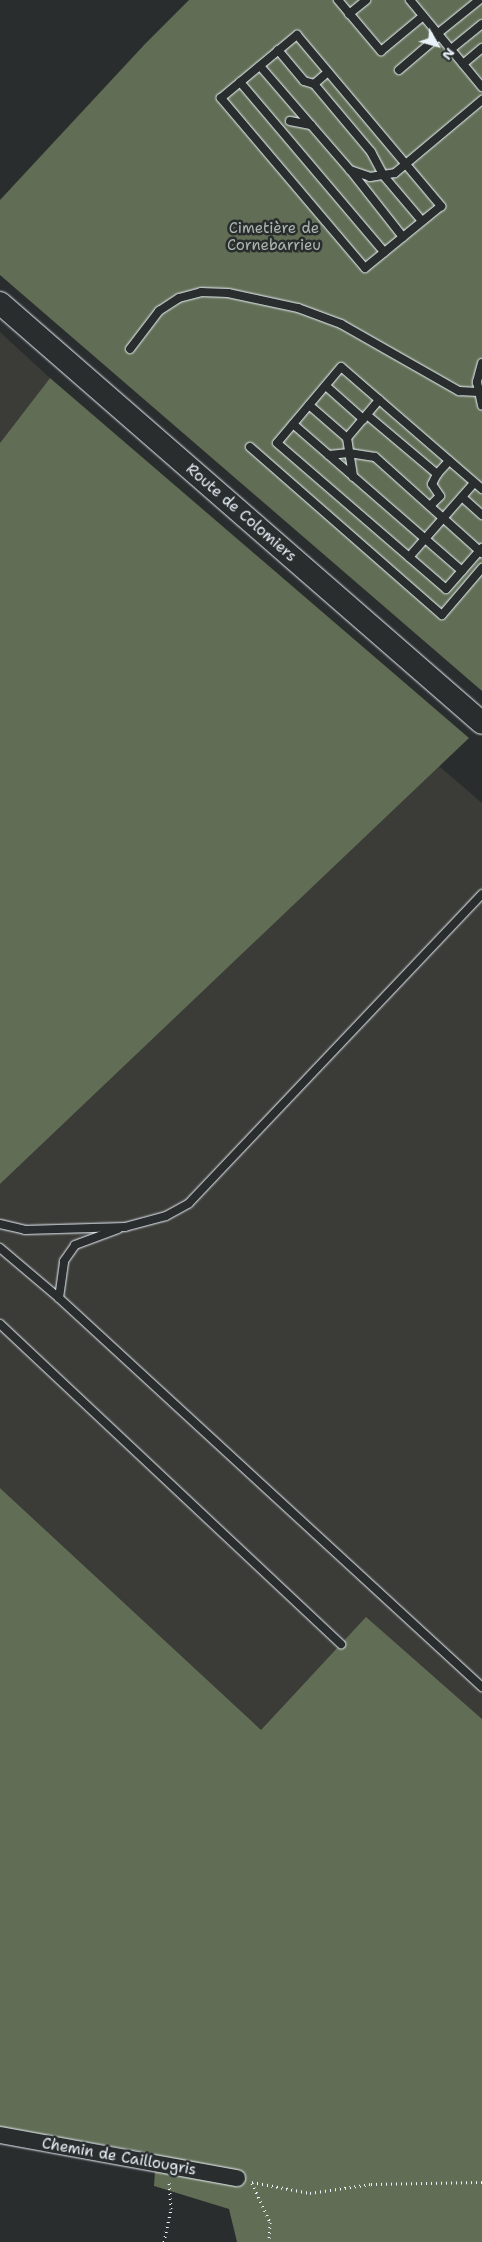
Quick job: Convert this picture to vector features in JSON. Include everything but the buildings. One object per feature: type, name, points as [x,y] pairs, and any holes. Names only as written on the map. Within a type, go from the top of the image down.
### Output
[{"type":"main road","name":"Route de Colomiers","points":[[0,303],[482,723]]},
{"type":"street","name":"Chemin de Caillougris","points":[[0,2135],[245,2180]]},
{"type":"lane","points":[[338,0],[381,51],[422,17]]},
{"type":"lane","points":[[349,14],[366,0]]},
{"type":"lane","points":[[399,70],[479,0]]},
{"type":"lane","points":[[411,1],[422,17],[482,86]]},
{"type":"lane","points":[[450,50],[482,24]]},
{"type":"lane","points":[[297,34],[441,206],[365,268],[221,98],[278,50],[297,34]]},
{"type":"lane","points":[[463,64],[482,48]]},
{"type":"lane","points":[[278,50],[304,80],[314,84],[371,152],[383,175],[422,221]]},
{"type":"lane","points":[[260,66],[350,170],[403,237]]},
{"type":"lane","points":[[314,84],[328,72]]},
{"type":"lane","points":[[240,82],[384,252]]},
{"type":"lane","points":[[350,170],[370,177],[395,173],[482,100]]},
{"type":"lane","points":[[290,120],[311,125]]},
{"type":"lane","points":[[130,349],[158,311],[179,298],[201,292],[228,293],[298,308],[341,324],[459,391],[478,392]]},
{"type":"lane","points":[[482,363],[478,392],[482,406]]},
{"type":"lane","points":[[329,455],[349,453],[375,457],[481,550],[446,589],[277,443],[341,367],[482,490]]},
{"type":"lane","points":[[326,386],[437,474]]},
{"type":"lane","points":[[347,438],[379,400]]},
{"type":"lane","points":[[309,405],[347,438],[353,477]]},
{"type":"lane","points":[[293,424],[462,571]]},
{"type":"lane","points":[[250,447],[442,615],[482,568]]},
{"type":"lane","points":[[430,506],[440,496],[432,484],[437,474],[449,461]]},
{"type":"lane","points":[[410,557],[474,483]]},
{"type":"lane","points":[[462,497],[482,515]]},
{"type":"lane","points":[[59,1298],[64,1261],[75,1245],[125,1227],[166,1216],[189,1203],[482,894]]},
{"type":"lane","points":[[0,1224],[25,1230],[125,1227]]},
{"type":"lane","points":[[0,1248],[59,1298],[482,1687]]},
{"type":"lane","points":[[0,1324],[341,1644]]},
{"type":"path","points":[[164,2242],[172,2208],[167,2166]]},
{"type":"path","points":[[245,2180],[310,2193],[371,2184],[482,2182]]},
{"type":"path","points":[[245,2180],[270,2222],[269,2242]]},
{"type":"shaded area","points":[[0,332],[50,378],[0,443]]},
{"type":"shaded area","points":[[439,766],[482,803],[482,1719],[366,1618],[261,1731],[0,1488],[0,1184]]},
{"type":"green space","name":"Cimetière de Cornebarrieu","points":[[189,0],[482,0],[482,691],[0,275],[0,200],[145,44]]},
{"type":"green space","points":[[50,378],[469,738],[0,1184],[0,443]]},
{"type":"green space","points":[[0,1488],[261,1730],[366,1617],[482,1719],[482,2242],[237,2242],[229,2209],[154,2186],[156,2154],[0,2127]]}]
